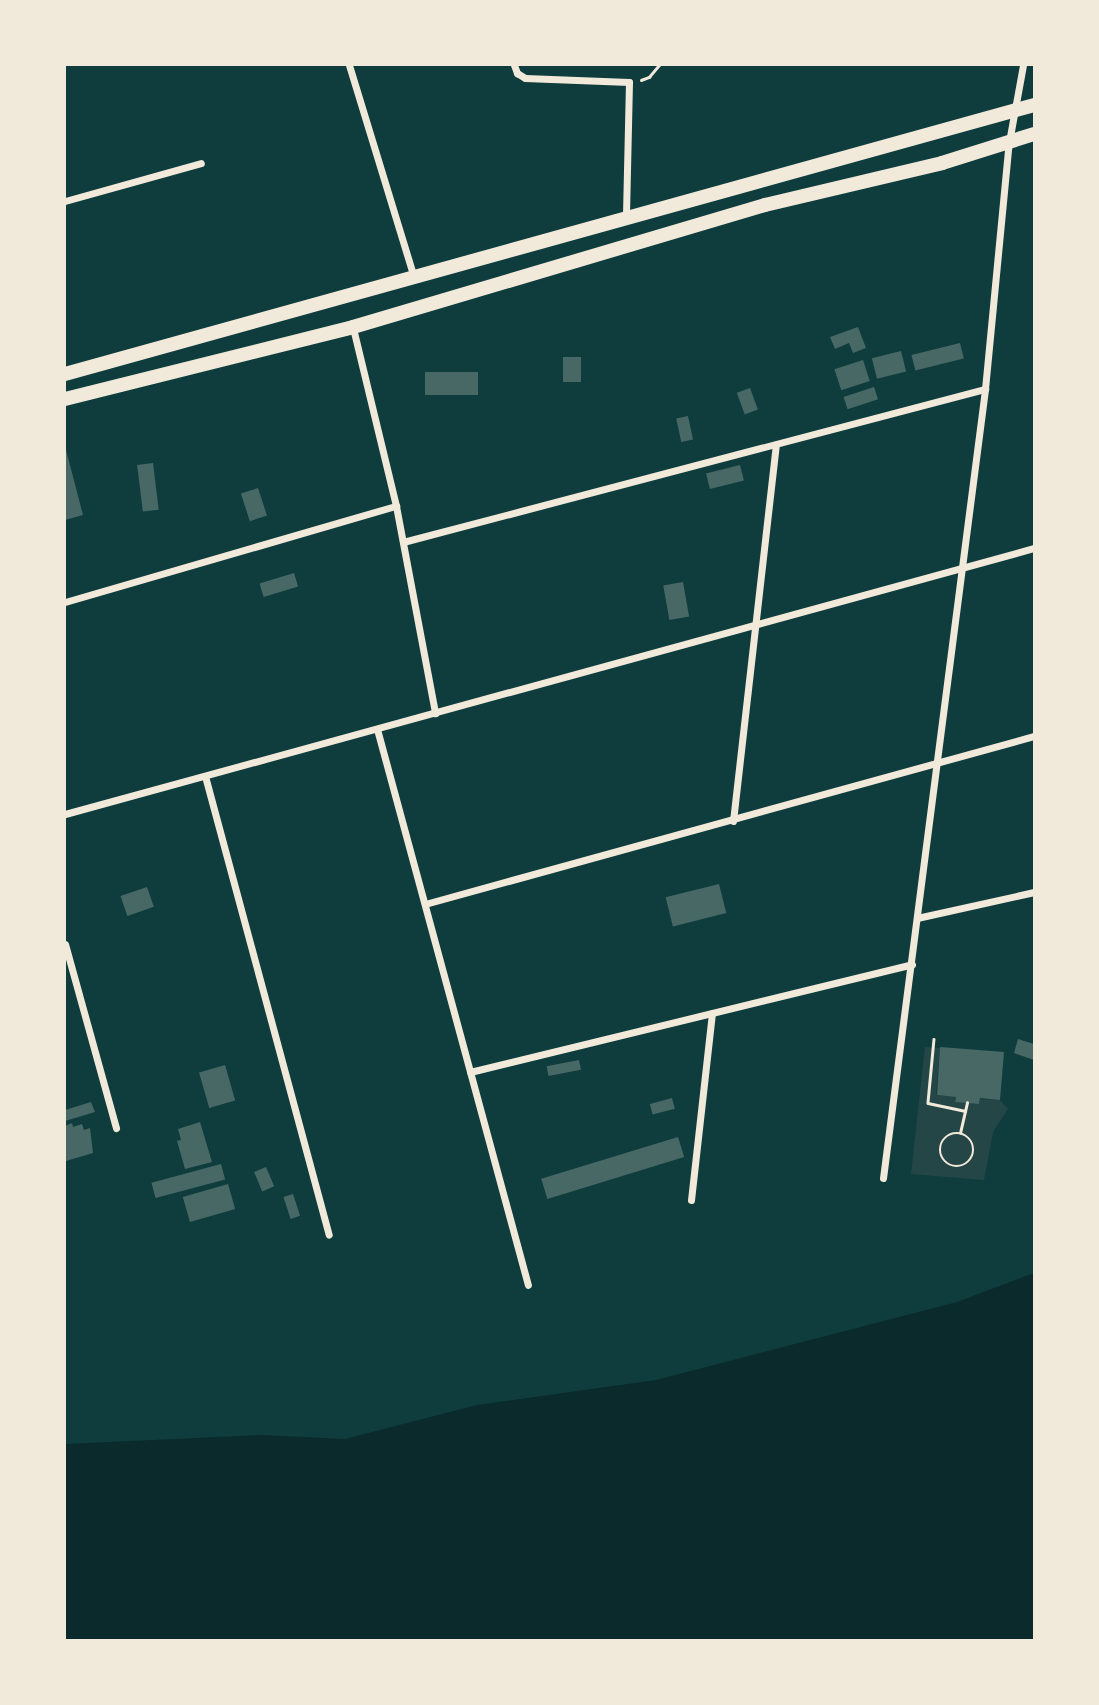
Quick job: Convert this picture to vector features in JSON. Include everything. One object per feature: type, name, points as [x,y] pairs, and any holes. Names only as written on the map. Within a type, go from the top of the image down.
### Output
[{"type":"highway","points":[[66,370],[414,277],[1034,104]]},
{"type":"highway","points":[[65,399],[353,327],[765,205],[942,163],[1034,134]]},
{"type":"street","points":[[349,65],[414,277]]},
{"type":"street","points":[[514,65],[517,73],[525,78],[629,82],[626,218]]},
{"type":"street","points":[[883,1178],[985,389],[1009,142],[1023,65]]},
{"type":"street","points":[[65,201],[201,163]]},
{"type":"street","points":[[353,327],[396,506],[435,712]]},
{"type":"street","points":[[403,542],[985,389]]},
{"type":"street","points":[[733,821],[753,627],[776,444]]},
{"type":"street","points":[[65,602],[396,506]]},
{"type":"street","points":[[65,814],[1034,548]]},
{"type":"street","points":[[377,729],[528,1285]]},
{"type":"street","points":[[425,904],[1034,736]]},
{"type":"street","points":[[205,776],[329,1235]]},
{"type":"street","points":[[918,918],[1034,892]]},
{"type":"street","points":[[65,944],[116,1128]]},
{"type":"street","points":[[470,1072],[912,964]]},
{"type":"street","points":[[691,1200],[712,1013]]},
{"type":"path","points":[[629,82],[649,77],[659,65]]},
{"type":"path","points":[[934,1040],[928,1103],[965,1111]]},
{"type":"path","points":[[960,1133],[967,1103]]},
{"type":"path","points":[[960,1133],[970,1139],[973,1155],[966,1164],[954,1167],[942,1158],[940,1147],[949,1134],[960,1133]]},
{"type":"shaded area","points":[[925,1047],[940,1048],[936,1095],[955,1097],[955,1102],[979,1104],[980,1099],[1000,1100],[1008,1109],[993,1132],[984,1180],[911,1174]]},
{"type":"shaded area","points":[[1034,1273],[1034,1640],[65,1640],[65,1444],[261,1435],[345,1439],[477,1405],[656,1380],[957,1302]]},
{"type":"building","points":[[858,327],[866,348],[853,353],[849,343],[835,349],[830,337]]},
{"type":"building","points":[[960,343],[964,359],[915,371],[911,355]]},
{"type":"building","points":[[901,351],[906,371],[877,379],[872,358]]},
{"type":"building","points":[[563,357],[581,357],[581,382],[563,382]]},
{"type":"building","points":[[863,360],[870,381],[841,390],[834,369]]},
{"type":"building","points":[[425,372],[478,372],[478,395],[425,395]]},
{"type":"building","points":[[874,387],[878,399],[848,409],[844,397]]},
{"type":"building","points":[[750,388],[758,410],[745,414],[737,393]]},
{"type":"building","points":[[688,416],[693,439],[681,442],[676,418]]},
{"type":"building","points":[[65,446],[83,515],[65,520]]},
{"type":"building","points":[[153,463],[159,510],[143,512],[137,465]]},
{"type":"building","points":[[740,465],[744,481],[710,489],[706,473]]},
{"type":"building","points":[[258,488],[267,516],[250,521],[241,494]]},
{"type":"building","points":[[294,573],[298,586],[264,597],[260,584]]},
{"type":"building","points":[[683,582],[689,616],[669,620],[663,585]]},
{"type":"building","points":[[719,884],[726,913],[673,926],[666,897]]},
{"type":"building","points":[[147,887],[154,907],[127,916],[121,896]]},
{"type":"building","points":[[1018,1039],[1034,1044],[1034,1060],[1014,1053]]},
{"type":"building","points":[[940,1047],[1004,1052],[1000,1100],[980,1098],[979,1104],[955,1102],[956,1097],[937,1095]]},
{"type":"building","points":[[579,1060],[581,1070],[549,1076],[547,1066]]},
{"type":"building","points":[[225,1065],[235,1101],[209,1108],[199,1072]]},
{"type":"building","points":[[672,1098],[675,1109],[653,1115],[650,1104]]},
{"type":"building","points":[[91,1102],[95,1112],[65,1121],[65,1110]]},
{"type":"building","points":[[200,1122],[212,1162],[185,1169],[177,1141],[181,1140],[178,1129]]},
{"type":"building","points":[[72,1123],[73,1127],[82,1124],[84,1130],[90,1128],[93,1153],[66,1161],[65,1126]]},
{"type":"building","points":[[678,1137],[684,1157],[547,1199],[541,1179]]},
{"type":"building","points":[[221,1164],[225,1179],[156,1198],[151,1183]]},
{"type":"building","points":[[266,1167],[274,1186],[262,1191],[254,1172]]},
{"type":"building","points":[[228,1184],[235,1209],[190,1222],[183,1197]]},
{"type":"building","points":[[293,1194],[300,1216],[291,1219],[283,1197]]}]
